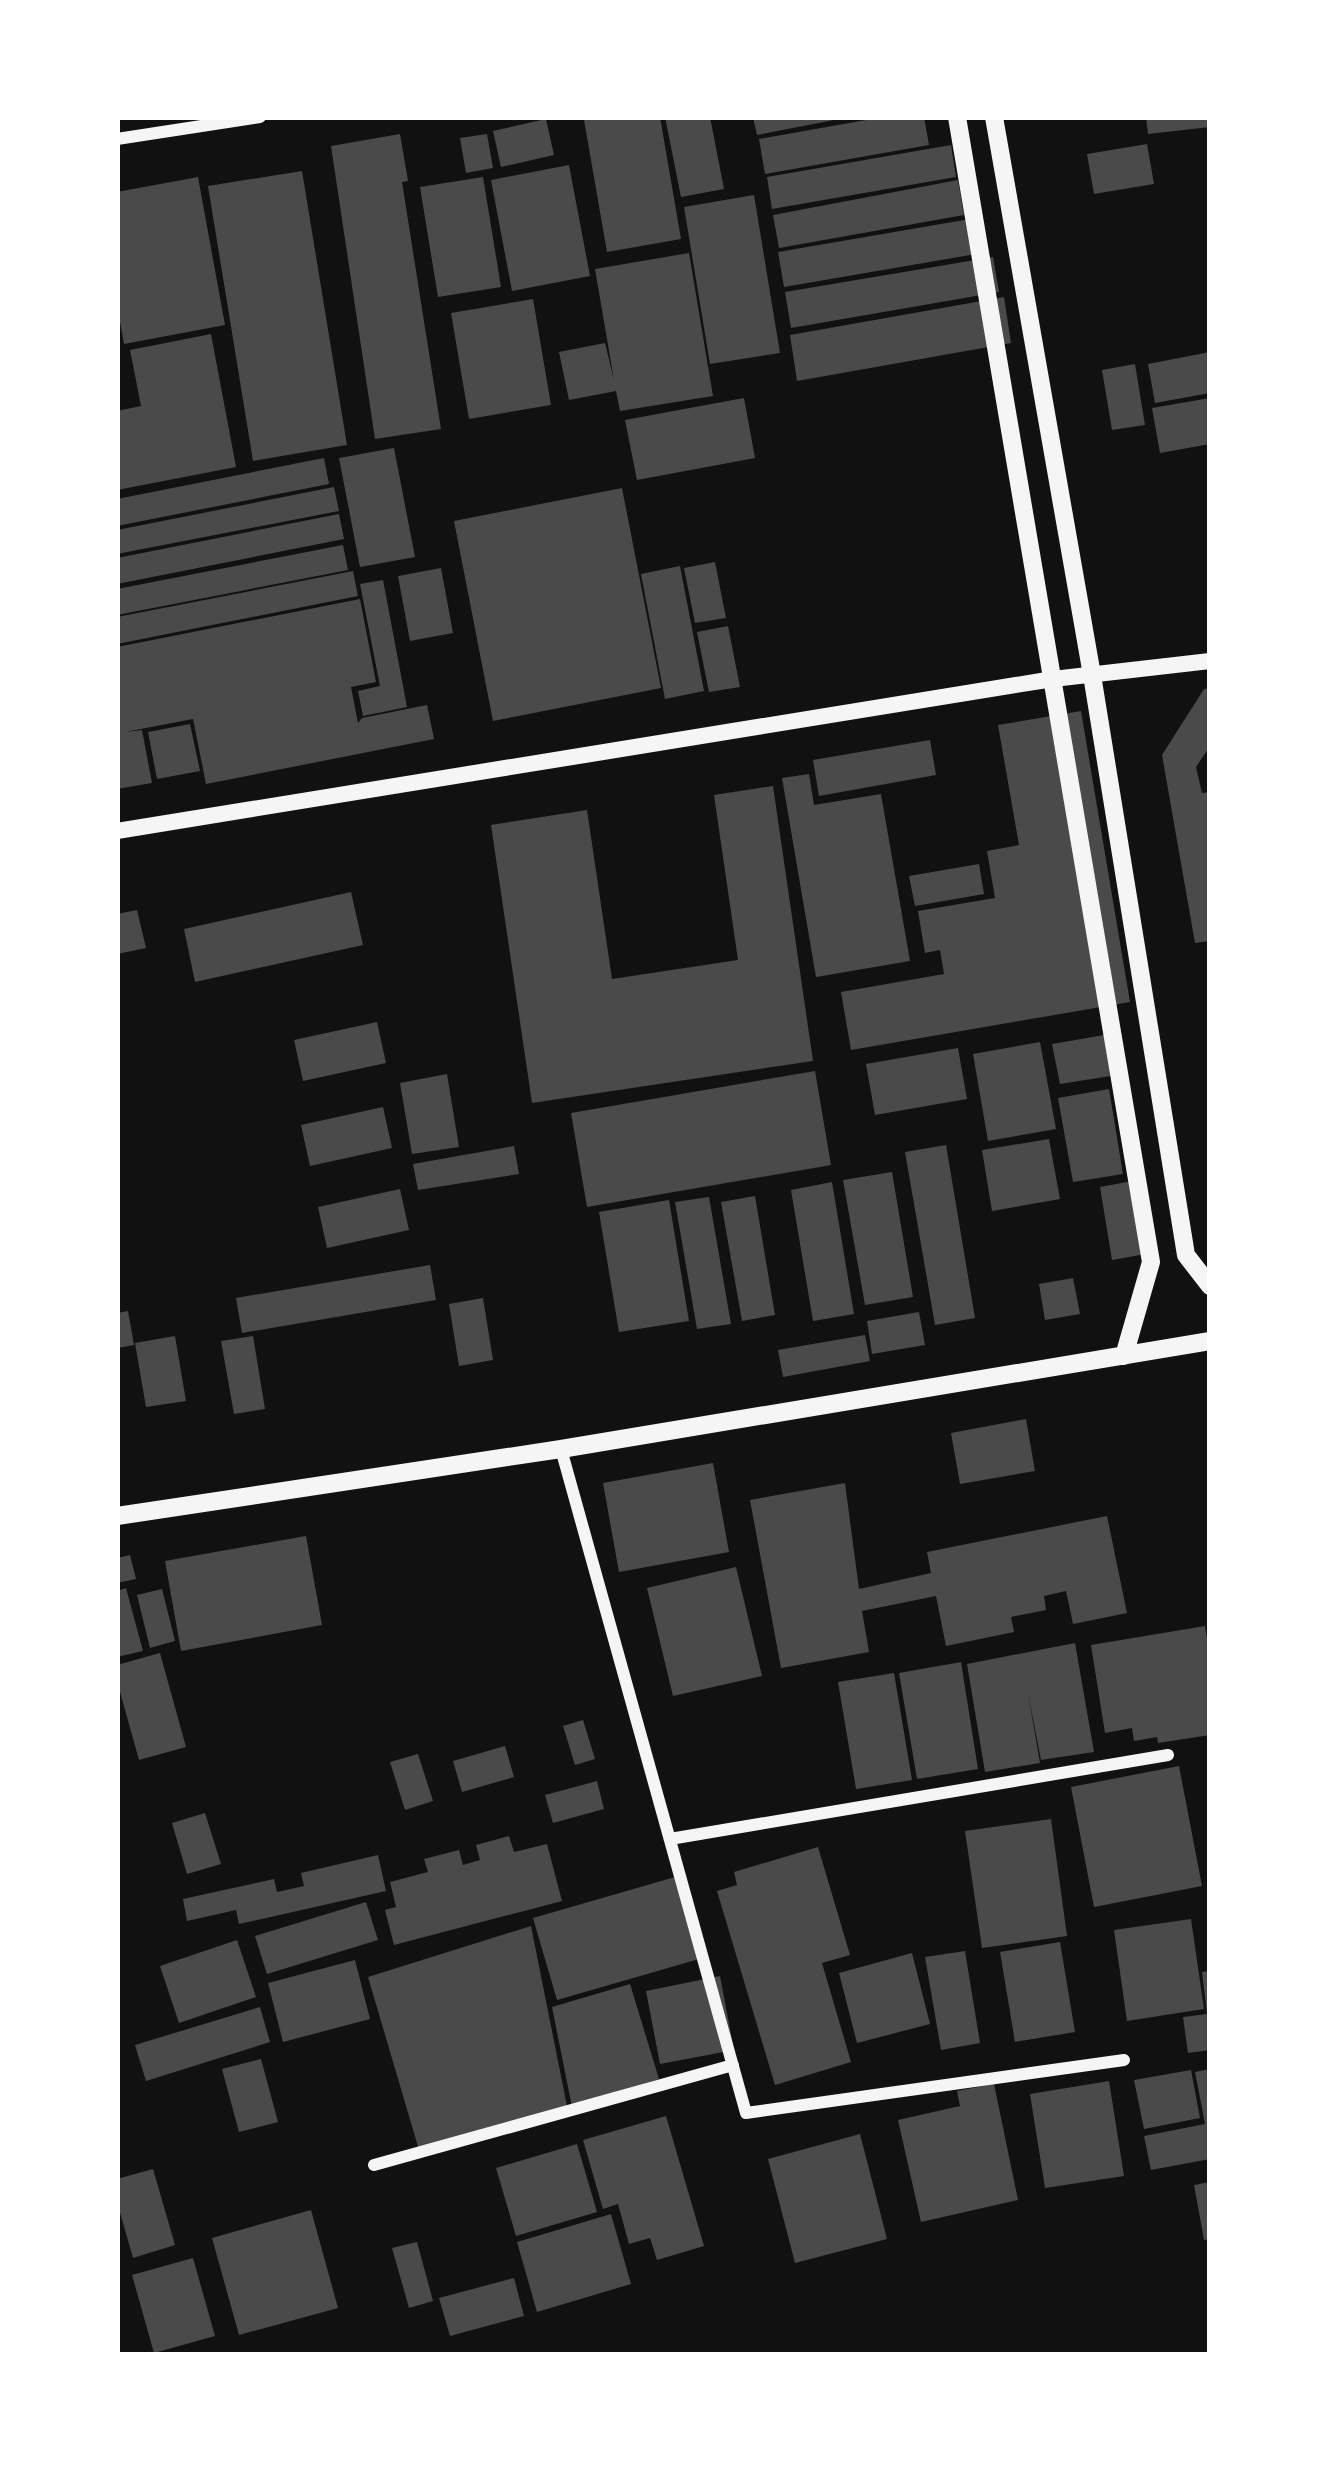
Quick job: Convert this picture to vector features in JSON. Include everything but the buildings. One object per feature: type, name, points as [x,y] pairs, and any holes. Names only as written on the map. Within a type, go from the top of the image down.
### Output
[{"type":"main road","points":[[957,117],[1151,1262],[1124,1356]]},
{"type":"main road","points":[[994,117],[1092,675],[1186,1255],[1210,1286]]},
{"type":"main road","points":[[1151,1262],[1186,1255]]},
{"type":"main road","points":[[117,1516],[561,1449],[1210,1341]]},
{"type":"street","points":[[117,139],[260,117]]},
{"type":"street","points":[[117,831],[1053,679],[1210,661]]},
{"type":"street","points":[[561,1449],[746,2113],[1124,2060]]},
{"type":"street","points":[[670,1839],[1168,1754]]},
{"type":"street","points":[[374,2165],[733,2065]]}]
